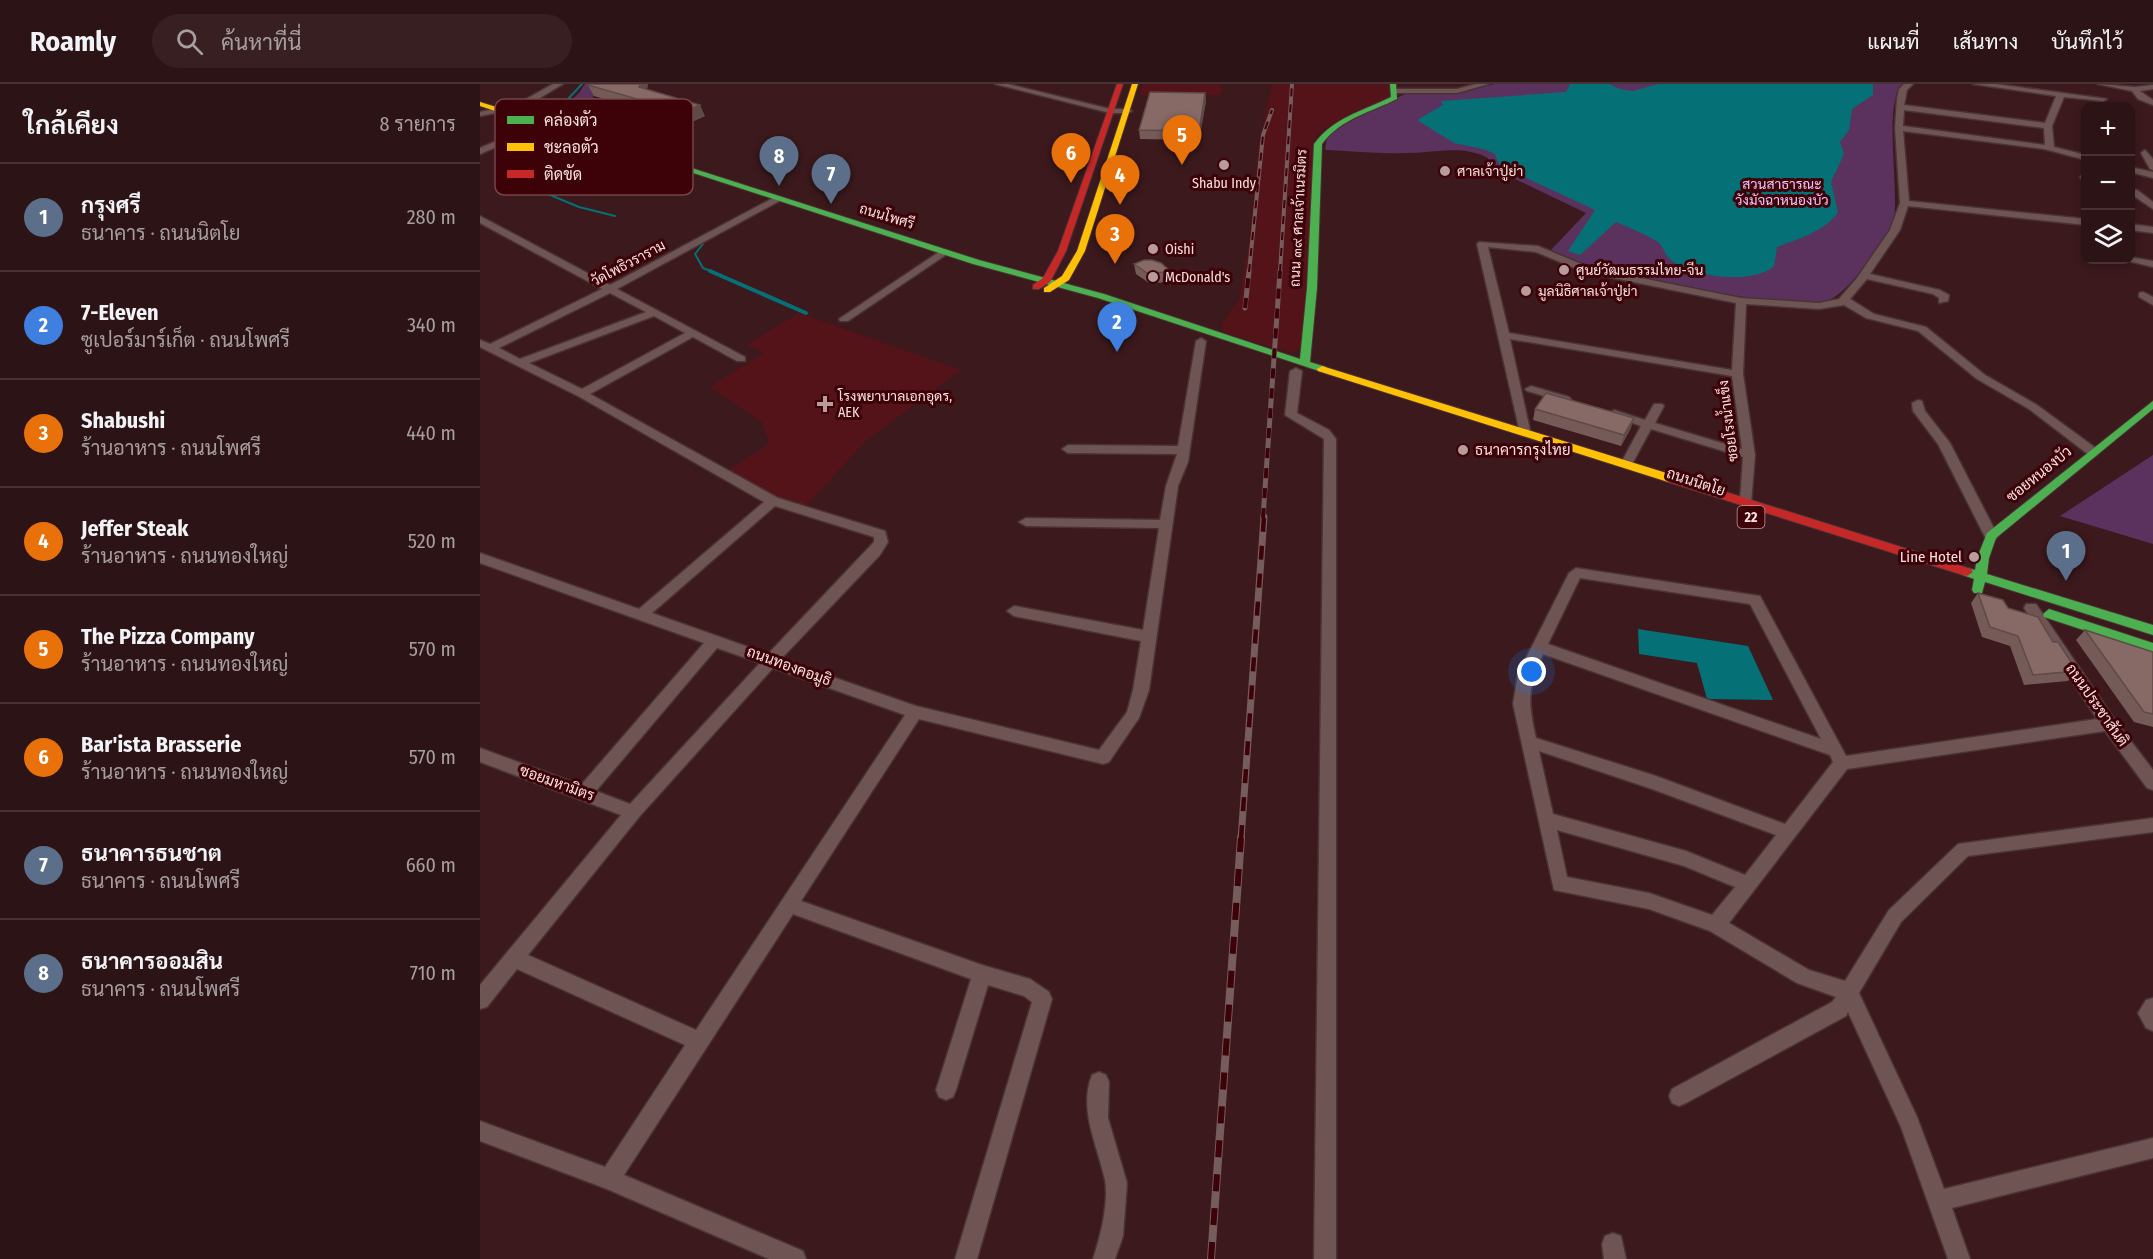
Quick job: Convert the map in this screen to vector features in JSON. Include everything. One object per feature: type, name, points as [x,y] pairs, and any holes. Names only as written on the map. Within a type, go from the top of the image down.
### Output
[{"type":"main road","points":[[1047,285],[1062,251],[1120,84]]},
{"type":"main road","points":[[1047,285],[1066,278],[1081,251],[1135,84]]},
{"type":"main road","name":"ถนน ๓๙ ศาลเจ้าเนรมิตร","points":[[1300,367],[1312,288],[1318,144],[1326,131],[1395,98],[1394,88]]},
{"type":"main road","name":"ถนนโพศรี","points":[[480,104],[495,109]]},
{"type":"main road","name":"ถนนโพศรี","points":[[693,172],[1300,367]]},
{"type":"main road","points":[[1062,251],[1081,251]]},
{"type":"main road","name":"ถนนโพศรี","points":[[976,262],[1009,278],[1047,285],[1082,301],[1201,341],[1300,367]]},
{"type":"main road","points":[[1009,278],[1014,283],[1082,301]]},
{"type":"main road","name":"ถนนนิตโย","points":[[1300,367],[1627,463],[1980,576],[2028,602],[2153,648]]},
{"type":"main road","name":"ซอยหนองบัว","points":[[1991,536],[2153,404]]},
{"type":"main road","name":"ถนนนิตโย","points":[[1526,435],[1933,576]]},
{"type":"main road","points":[[1978,590],[1991,536]]},
{"type":"main road","name":"ถนนนิตโย","points":[[2028,602],[2153,630]]},
{"type":"street","points":[[533,99],[559,84]]},
{"type":"street","points":[[999,84],[1110,111],[1128,111]]},
{"type":"street","points":[[1394,88],[1457,91],[1485,84]]},
{"type":"street","points":[[1526,435],[1482,244],[1538,249],[1588,270],[1741,301],[1819,306],[1844,300],[1895,230],[1905,203],[1899,128],[1903,89],[1909,84]]},
{"type":"street","points":[[1977,84],[2060,96],[2103,99]]},
{"type":"street","points":[[2102,84],[2135,89],[2153,87]]},
{"type":"street","points":[[2135,89],[2141,96],[2153,103]]},
{"type":"street","points":[[2050,148],[2048,126],[2060,96]]},
{"type":"street","points":[[1901,107],[2048,126]]},
{"type":"street","points":[[480,114],[495,112]]},
{"type":"street","points":[[1899,128],[2050,148],[2081,157]]},
{"type":"street","points":[[480,151],[495,145]]},
{"type":"street","points":[[2145,153],[2153,167]]},
{"type":"street","points":[[2135,170],[2153,175]]},
{"type":"street","points":[[2135,193],[2153,206]]},
{"type":"street","name":"วัดโพธิวราราม","points":[[485,346],[611,288],[778,199]]},
{"type":"street","points":[[1905,203],[2081,222]]},
{"type":"street","points":[[480,219],[741,359]]},
{"type":"street","points":[[480,234],[497,227]]},
{"type":"street","points":[[2135,228],[2153,230]]},
{"type":"street","points":[[844,319],[945,252]]},
{"type":"street","points":[[2135,261],[2153,264]]},
{"type":"street","points":[[1864,275],[1936,292],[1945,297],[1943,301]]},
{"type":"street","points":[[2143,295],[2153,302]]},
{"type":"street","points":[[1844,300],[1870,315],[1922,329],[1981,377],[2033,407],[2093,452]]},
{"type":"street","name":"ซอยโรงน้ำแข็ง","points":[[1741,301],[1737,374],[1749,454],[1746,501]]},
{"type":"street","points":[[519,363],[656,312]]},
{"type":"street","points":[[582,394],[693,333]]},
{"type":"street","points":[[1504,335],[1737,374]]},
{"type":"street","points":[[1014,610],[1149,637],[1172,486],[1182,462],[1201,341]]},
{"type":"street","points":[[480,1000],[633,812],[771,660],[875,552],[881,542],[880,534],[773,501],[582,394],[485,346]]},
{"type":"street","points":[[1300,367],[1291,415],[1325,433],[1330,439],[1325,1259]]},
{"type":"street","points":[[1531,389],[1573,402]]},
{"type":"street","points":[[1918,403],[1919,411],[1944,443],[1991,536]]},
{"type":"street","points":[[1627,463],[1658,406]]},
{"type":"street","points":[[1605,411],[1749,454]]},
{"type":"street","points":[[1068,449],[1184,450]]},
{"type":"street","points":[[642,614],[773,501]]},
{"type":"street","points":[[1026,522],[1166,524]]},
{"type":"street","name":"ถนนทองคอมูธิ","points":[[480,558],[915,712],[1103,757],[1134,714],[1141,690],[1149,637]]},
{"type":"street","points":[[1838,757],[1755,600],[1576,573],[1526,674],[1521,704],[1560,884],[1649,901],[1716,925],[1804,976],[1849,992],[1910,1124],[1959,1259]]},
{"type":"street","name":"ถนนประชาสันติ","points":[[2028,602],[2109,724],[2153,783]]},
{"type":"street","points":[[584,793],[715,640]]},
{"type":"street","points":[[1540,647],[1838,757],[2109,724]]},
{"type":"street","points":[[609,1179],[915,712]]},
{"type":"street","points":[[1530,742],[1656,783],[1787,832]]},
{"type":"street","name":"ซอยมหามิตร","points":[[480,755],[633,812]]},
{"type":"street","points":[[1716,925],[1787,832],[1838,757]]},
{"type":"street","points":[[1545,819],[1686,859],[1748,884]]},
{"type":"street","points":[[1679,1096],[1839,1009],[1895,916],[1964,849],[2153,825]]},
{"type":"street","points":[[788,904],[982,974],[1030,988],[1042,999],[966,1259]]},
{"type":"street","points":[[514,958],[699,1041]]},
{"type":"street","points":[[946,1090],[982,974]]},
{"type":"street","points":[[2153,1007],[2148,1013],[2153,1021]]},
{"type":"street","points":[[1099,1082],[1098,1118],[1116,1183],[1112,1236],[1104,1259]]},
{"type":"street","points":[[480,1131],[609,1179],[795,1259]]},
{"type":"street","points":[[1938,1201],[2153,1148]]},
{"type":"shaded area","points":[[1143,84],[1222,84],[1221,95],[1139,95]]},
{"type":"shaded area","points":[[1272,84],[1389,84],[1390,97],[1321,131],[1315,137],[1307,290],[1301,349],[1291,353],[1223,332],[1222,324],[1239,300],[1249,243],[1259,143]]},
{"type":"shaded area","name":"โรงพยาบาลเอกอุดร, AEK","points":[[799,313],[961,370],[866,441],[804,508],[777,499],[727,471],[769,444],[761,421],[710,387],[764,353],[746,345]]},
{"type":"green space","points":[[585,84],[623,85],[592,97],[598,99],[573,99]]},
{"type":"green space","name":"สวนสาธารณะ วังมัจฉาหนองบัว","points":[[1494,84],[1903,84],[1897,93],[1894,107],[1895,205],[1891,227],[1858,275],[1831,299],[1815,302],[1766,300],[1708,291],[1601,269],[1551,250],[1586,213],[1488,166],[1488,158],[1478,154],[1458,150],[1375,153],[1325,150],[1327,137],[1337,128],[1405,94],[1460,93]]},
{"type":"green space","points":[[2153,455],[2153,544],[2060,516]]},
{"type":"water","name":"สวนสาธารณะ วังมัจฉาหนองบัว","points":[[1570,84],[1609,84],[1633,91],[1658,84],[1873,84],[1873,95],[1852,109],[1849,130],[1840,142],[1844,154],[1831,182],[1838,212],[1833,219],[1811,234],[1777,247],[1774,266],[1764,272],[1738,277],[1723,277],[1682,267],[1670,259],[1658,242],[1616,222],[1580,255],[1568,251],[1595,210],[1507,169],[1499,164],[1495,154],[1454,143],[1417,120],[1443,105],[1441,101],[1566,92]]},
{"type":"water","points":[[1638,629],[1748,646],[1773,700],[1707,699],[1697,663],[1639,654]]},
{"type":"building","points":[[640,84],[639,87],[680,99],[637,99],[588,85]]},
{"type":"building","points":[[1150,92],[1205,93],[1200,126],[1190,131],[1139,130]]},
{"type":"building","points":[[1144,260],[1161,263],[1171,272],[1147,273],[1134,264]]},
{"type":"building","points":[[1546,393],[1634,418],[1624,435],[1535,409]]},
{"type":"building","points":[[1978,593],[2003,600],[2008,608],[2038,617],[2053,642],[2058,642],[2077,671],[2033,675],[2018,636],[1990,627]]},
{"type":"building","points":[[2085,630],[2153,652],[2153,714],[2144,712]]},
{"type":"waterway","points":[[568,99],[582,84]]},
{"type":"waterway","points":[[550,195],[579,207],[615,216]]},
{"type":"waterway","points":[[703,244],[695,254],[703,268],[713,272]]},
{"type":"waterway","points":[[710,271],[806,313]]},
{"type":"railway","points":[[1280,272],[1292,84]]},
{"type":"railway","points":[[1249,272],[1263,135],[1272,110]]},
{"type":"railway","points":[[1245,308],[1249,271]]},
{"type":"railway","points":[[1263,518],[1280,271]]},
{"type":"railway","points":[[1241,839],[1264,517]]},
{"type":"railway","points":[[1211,1259],[1241,838]]},
{"type":"traffic: fast","points":[[1305,363],[1312,288],[1318,144],[1333,127],[1343,121],[1395,98],[1393,84]]},
{"type":"traffic: fast","points":[[693,171],[976,262],[1101,296],[1322,369]]},
{"type":"traffic: fast","points":[[1978,590],[1983,558],[1991,536],[2153,404]]},
{"type":"traffic: fast","points":[[1967,572],[2153,630]]},
{"type":"traffic: fast","points":[[2049,614],[2153,648]]},
{"type":"traffic: slow","points":[[1047,290],[1066,278],[1081,251],[1135,84]]},
{"type":"traffic: slow","points":[[480,104],[495,109]]},
{"type":"traffic: slow","points":[[1322,369],[1672,479]]},
{"type":"traffic: jam","points":[[1036,287],[1047,280],[1062,251],[1120,84]]},
{"type":"traffic: jam","points":[[1672,479],[1967,572]]},
{"type":"place","name":"The Pizza Company","points":[[1182,165]]},
{"type":"place","name":"Shabu Indy","points":[[1224,165]]},
{"type":"place","name":"ศาลเจ้าปู่ย่า","points":[[1445,171]]},
{"type":"place","name":"Bar'ista Brasserie","points":[[1071,183]]},
{"type":"place","name":"ธนาคารออมสิน","points":[[779,186]]},
{"type":"place","name":"ธนาคารธนชาต","points":[[831,204]]},
{"type":"place","name":"Jeffer Steak","points":[[1120,205]]},
{"type":"place","name":"Oishi","points":[[1153,249]]},
{"type":"place","name":"Shabushi","points":[[1115,264]]},
{"type":"place","name":"ศูนย์วัฒนธรรมไทย-จีน","points":[[1564,270]]},
{"type":"place","name":"McDonald's","points":[[1153,277]]},
{"type":"place","name":"มูลนิธิศาลเจ้าปู่ย่า","points":[[1526,291]]},
{"type":"place","name":"7-Eleven","points":[[1117,352]]},
{"type":"place","name":"โรงพยาบาลเอกอุดร, AEK","points":[[825,404]]},
{"type":"place","name":"ธนาคารกรุงไทย","points":[[1463,450]]},
{"type":"place","name":"Line Hotel","points":[[1974,557]]},
{"type":"place","name":"กรุงศรี","points":[[2066,581]]}]
